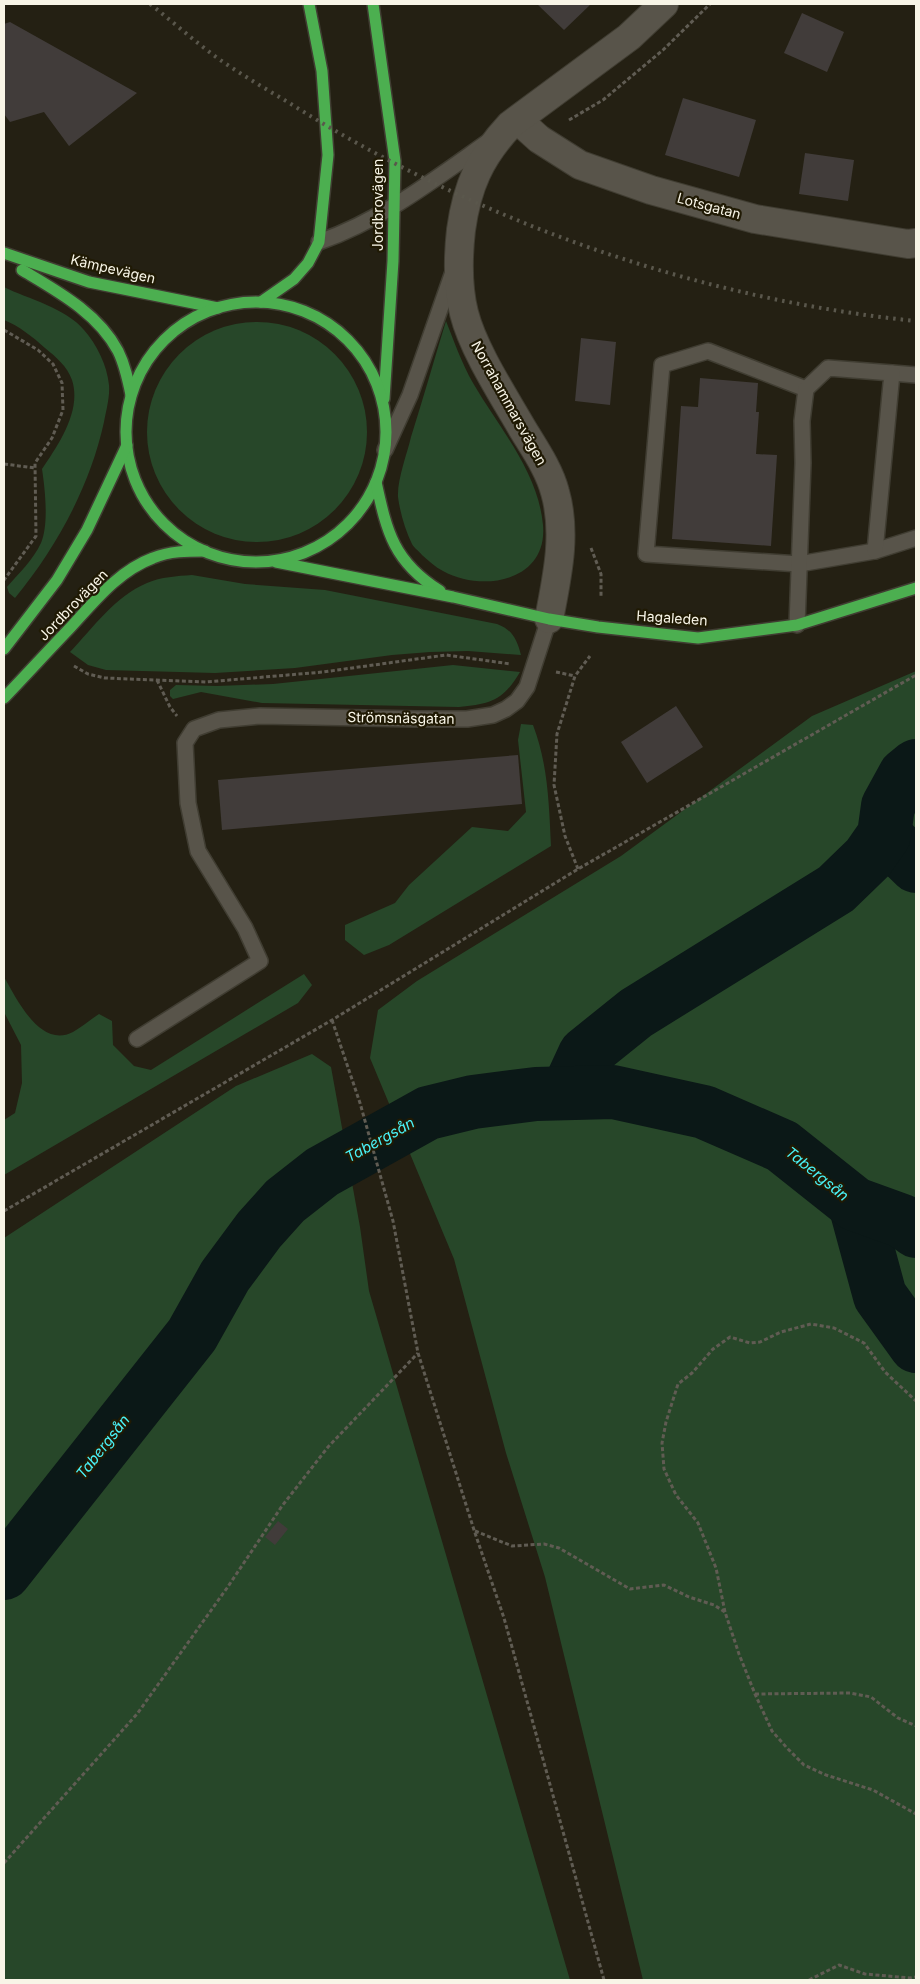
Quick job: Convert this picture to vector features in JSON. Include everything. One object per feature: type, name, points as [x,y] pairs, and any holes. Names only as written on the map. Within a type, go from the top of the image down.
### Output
[{"type":"main road","points":[[261,302],[294,279],[308,263],[319,242],[328,155],[322,71],[309,4]]},
{"type":"main road","name":"Jordbrovägen","points":[[373,4],[395,160],[393,261],[383,408]]},
{"type":"main road","name":"Kämpevägen","points":[[4,253],[89,282],[218,308]]},
{"type":"main road","points":[[4,259],[93,317],[114,342],[122,356],[129,375],[131,395]]},
{"type":"main road","points":[[261,302],[303,311],[323,321],[356,349],[378,387],[383,408],[386,429],[385,450],[376,482],[363,506],[345,527],[324,543],[299,555],[272,561],[238,561],[205,551],[181,538],[160,520],[144,497],[132,472],[127,445],[126,420],[131,395],[143,369],[163,341],[180,327],[198,316],[218,308],[239,303],[261,302]]},
{"type":"main road","name":"Jordbrovägen","points":[[4,649],[57,580],[87,530],[127,445]]},
{"type":"main road","name":"Hagaleden","points":[[376,482],[385,525],[404,562],[414,574],[453,597]]},
{"type":"main road","name":"Jordbrovägen","points":[[4,698],[106,589],[142,562],[163,553],[184,550],[205,551]]},
{"type":"main road","name":"Hagaleden","points":[[272,561],[453,597],[549,619],[598,627],[698,638],[797,626],[916,588]]},
{"type":"main road","points":[[4,640],[26,622]]},
{"type":"street","name":"Norrahammarsvägen","points":[[549,619],[559,561],[561,526],[555,491],[542,463],[478,348],[464,313],[458,259],[464,209],[470,185],[494,143],[514,123],[629,37],[664,4]]},
{"type":"street","name":"Lotsgatan","points":[[514,123],[580,165],[651,190],[755,219],[908,244],[916,243]]},
{"type":"lane","points":[[319,242],[342,234],[373,219],[514,123]]},
{"type":"lane","points":[[385,450],[410,395],[458,259]]},
{"type":"lane","points":[[806,389],[708,351],[662,365],[646,554],[799,564],[875,551],[916,538]]},
{"type":"lane","points":[[797,626],[803,463],[802,421],[806,389],[828,368],[916,375]]},
{"type":"lane","points":[[875,551],[892,373]]},
{"type":"lane","name":"Strömsnäsgatan","points":[[194,729],[219,720],[260,716],[467,719],[493,715],[517,702],[527,687],[549,619]]},
{"type":"lane","points":[[137,1039],[260,960],[245,928],[198,851],[188,803],[186,743],[194,729]]},
{"type":"path","points":[[539,139],[604,100],[663,50],[710,4]]},
{"type":"path","points":[[4,330],[38,350],[54,364],[62,382],[63,410],[52,438],[35,463],[36,536],[4,580]]},
{"type":"path","points":[[4,464],[35,468]]},
{"type":"path","points":[[589,542],[601,574],[602,601]]},
{"type":"path","points":[[53,647],[71,664],[88,674],[105,678],[206,682],[323,672],[446,655],[575,676]]},
{"type":"path","points":[[578,869],[566,836],[554,785],[557,734],[575,676],[590,656],[593,648]]},
{"type":"path","points":[[4,1211],[332,1020],[578,869],[916,675]]},
{"type":"path","points":[[157,680],[170,707],[180,720],[194,729]]},
{"type":"path","points":[[332,1020],[360,1103],[393,1221],[418,1354],[506,1627],[604,1980]]},
{"type":"path","points":[[916,1401],[885,1372],[864,1343],[834,1328],[811,1324],[781,1332],[760,1342],[750,1343],[730,1337],[713,1349],[692,1373],[678,1384],[662,1443],[664,1469],[676,1494],[698,1523],[716,1568],[726,1612],[739,1654],[772,1731],[804,1765],[826,1775],[873,1790],[916,1814]]},
{"type":"path","points":[[4,1862],[138,1714],[282,1506],[328,1447],[418,1354]]},
{"type":"path","points":[[474,1530],[512,1546],[550,1545],[559,1548],[630,1590],[664,1585],[689,1597],[714,1605],[726,1612]]},
{"type":"path","points":[[755,1694],[850,1693],[871,1697],[898,1718],[916,1726]]},
{"type":"path","points":[[808,1980],[839,1965],[865,1974],[916,1977]]},
{"type":"green space","points":[[4,287],[57,310],[76,322],[89,336],[97,349],[104,363],[109,385],[108,404],[98,446],[81,492],[45,558],[15,598],[9,593],[7,587],[30,561],[41,543],[46,517],[42,469],[67,427],[74,404],[74,392],[70,375],[61,362],[31,336],[4,320]]},
{"type":"green space","points":[[446,321],[469,376],[526,468],[540,505],[543,525],[542,544],[535,559],[524,570],[510,577],[494,581],[476,581],[459,578],[432,564],[412,544],[401,515],[398,497],[399,483]]},
{"type":"green space","points":[[257,322],[278,324],[299,330],[335,354],[359,390],[365,411],[367,432],[365,453],[359,474],[335,510],[299,534],[278,540],[257,542],[236,540],[215,534],[179,510],[155,474],[149,453],[147,432],[149,411],[155,390],[179,354],[215,330],[236,324]]},
{"type":"green space","points":[[192,575],[245,584],[325,590],[497,624],[511,632],[521,655],[468,651],[430,652],[295,668],[215,673],[106,670],[88,665],[70,652],[105,613],[135,589],[158,579]]},
{"type":"green space","points":[[453,665],[520,672],[508,689],[495,699],[459,707],[262,703],[201,692],[173,699],[170,696],[170,690],[176,685],[273,684]]},
{"type":"green space","points":[[916,671],[916,1980],[643,1980],[545,1577],[506,1453],[454,1259],[370,1058],[378,1010],[417,981],[621,856],[812,716]]},
{"type":"green space","points":[[521,724],[533,725],[542,754],[547,784],[551,846],[389,945],[364,955],[345,940],[345,925],[395,903],[409,885],[472,827],[508,831],[526,812],[518,740]]},
{"type":"green space","points":[[304,974],[312,985],[298,1003],[4,1175],[4,1120],[15,1113],[22,1083],[21,1045],[4,1012],[4,977],[23,1009],[40,1028],[50,1034],[61,1035],[73,1032],[99,1014],[112,1021],[113,1045],[134,1066],[151,1070]]},
{"type":"green space","points":[[312,1054],[331,1067],[360,1227],[369,1291],[570,1980],[4,1980],[4,1238],[236,1086]]},
{"type":"building","points":[[537,4],[591,4],[564,30]]},
{"type":"building","points":[[802,13],[844,32],[827,72],[784,53]]},
{"type":"building","points":[[10,22],[137,93],[69,146],[44,112],[10,122],[4,114],[4,24]]},
{"type":"building","points":[[683,98],[756,120],[739,177],[665,155]]},
{"type":"building","points":[[805,153],[854,160],[848,201],[799,194]]},
{"type":"building","points":[[581,338],[616,342],[610,405],[575,401]]},
{"type":"building","points":[[700,378],[758,383],[756,412],[759,412],[756,454],[777,455],[771,546],[672,539],[681,406],[698,407]]},
{"type":"building","points":[[676,706],[703,747],[647,783],[621,742]]},
{"type":"building","points":[[518,755],[522,804],[222,830],[218,780]]},
{"type":"building","points":[[278,1521],[288,1529],[275,1545],[265,1537]]},
{"type":"waterway","points":[[567,1093],[585,1054],[636,1013],[836,889],[868,858],[884,835],[888,806],[905,775],[916,766]]},
{"type":"waterway","points":[[884,835],[916,866]]},
{"type":"waterway","name":"Tabergsån","points":[[4,1573],[192,1335],[225,1276],[259,1230],[285,1201],[322,1172],[428,1113],[473,1102],[536,1094],[613,1092],[704,1112],[782,1146],[855,1204],[902,1221],[916,1231]]},
{"type":"waterway","points":[[855,1204],[880,1296],[916,1346]]},
{"type":"railway","points":[[150,4],[216,57],[362,146],[436,184],[513,218],[591,248],[671,274],[752,294],[834,310],[916,321]]},
{"type":"traffic: fast","points":[[261,302],[294,279],[308,263],[319,242],[328,155],[322,71],[309,4]]},
{"type":"traffic: fast","points":[[373,4],[395,161],[393,261],[384,399]]},
{"type":"traffic: fast","points":[[4,253],[89,282],[218,308]]},
{"type":"traffic: fast","points":[[22,270],[76,304],[110,337],[120,356],[131,395]]},
{"type":"traffic: fast","points":[[256,302],[281,305],[306,312],[328,324],[348,340],[364,360],[376,382],[383,407],[386,432],[383,457],[376,482],[364,504],[348,524],[328,540],[306,552],[281,559],[256,562],[231,559],[206,552],[184,540],[164,524],[148,504],[136,482],[129,457],[126,432],[129,407],[136,382],[148,360],[164,340],[184,324],[206,312],[231,305],[256,302]]},
{"type":"traffic: fast","points":[[4,649],[57,580],[87,530],[127,445]]},
{"type":"traffic: fast","points":[[376,482],[389,531],[402,557],[424,580],[440,591]]},
{"type":"traffic: fast","points":[[4,698],[97,598],[118,579],[140,564],[153,558],[185,551],[205,551]]},
{"type":"traffic: fast","points":[[276,562],[453,597],[549,619],[598,627],[698,638],[797,625],[916,588]]}]
